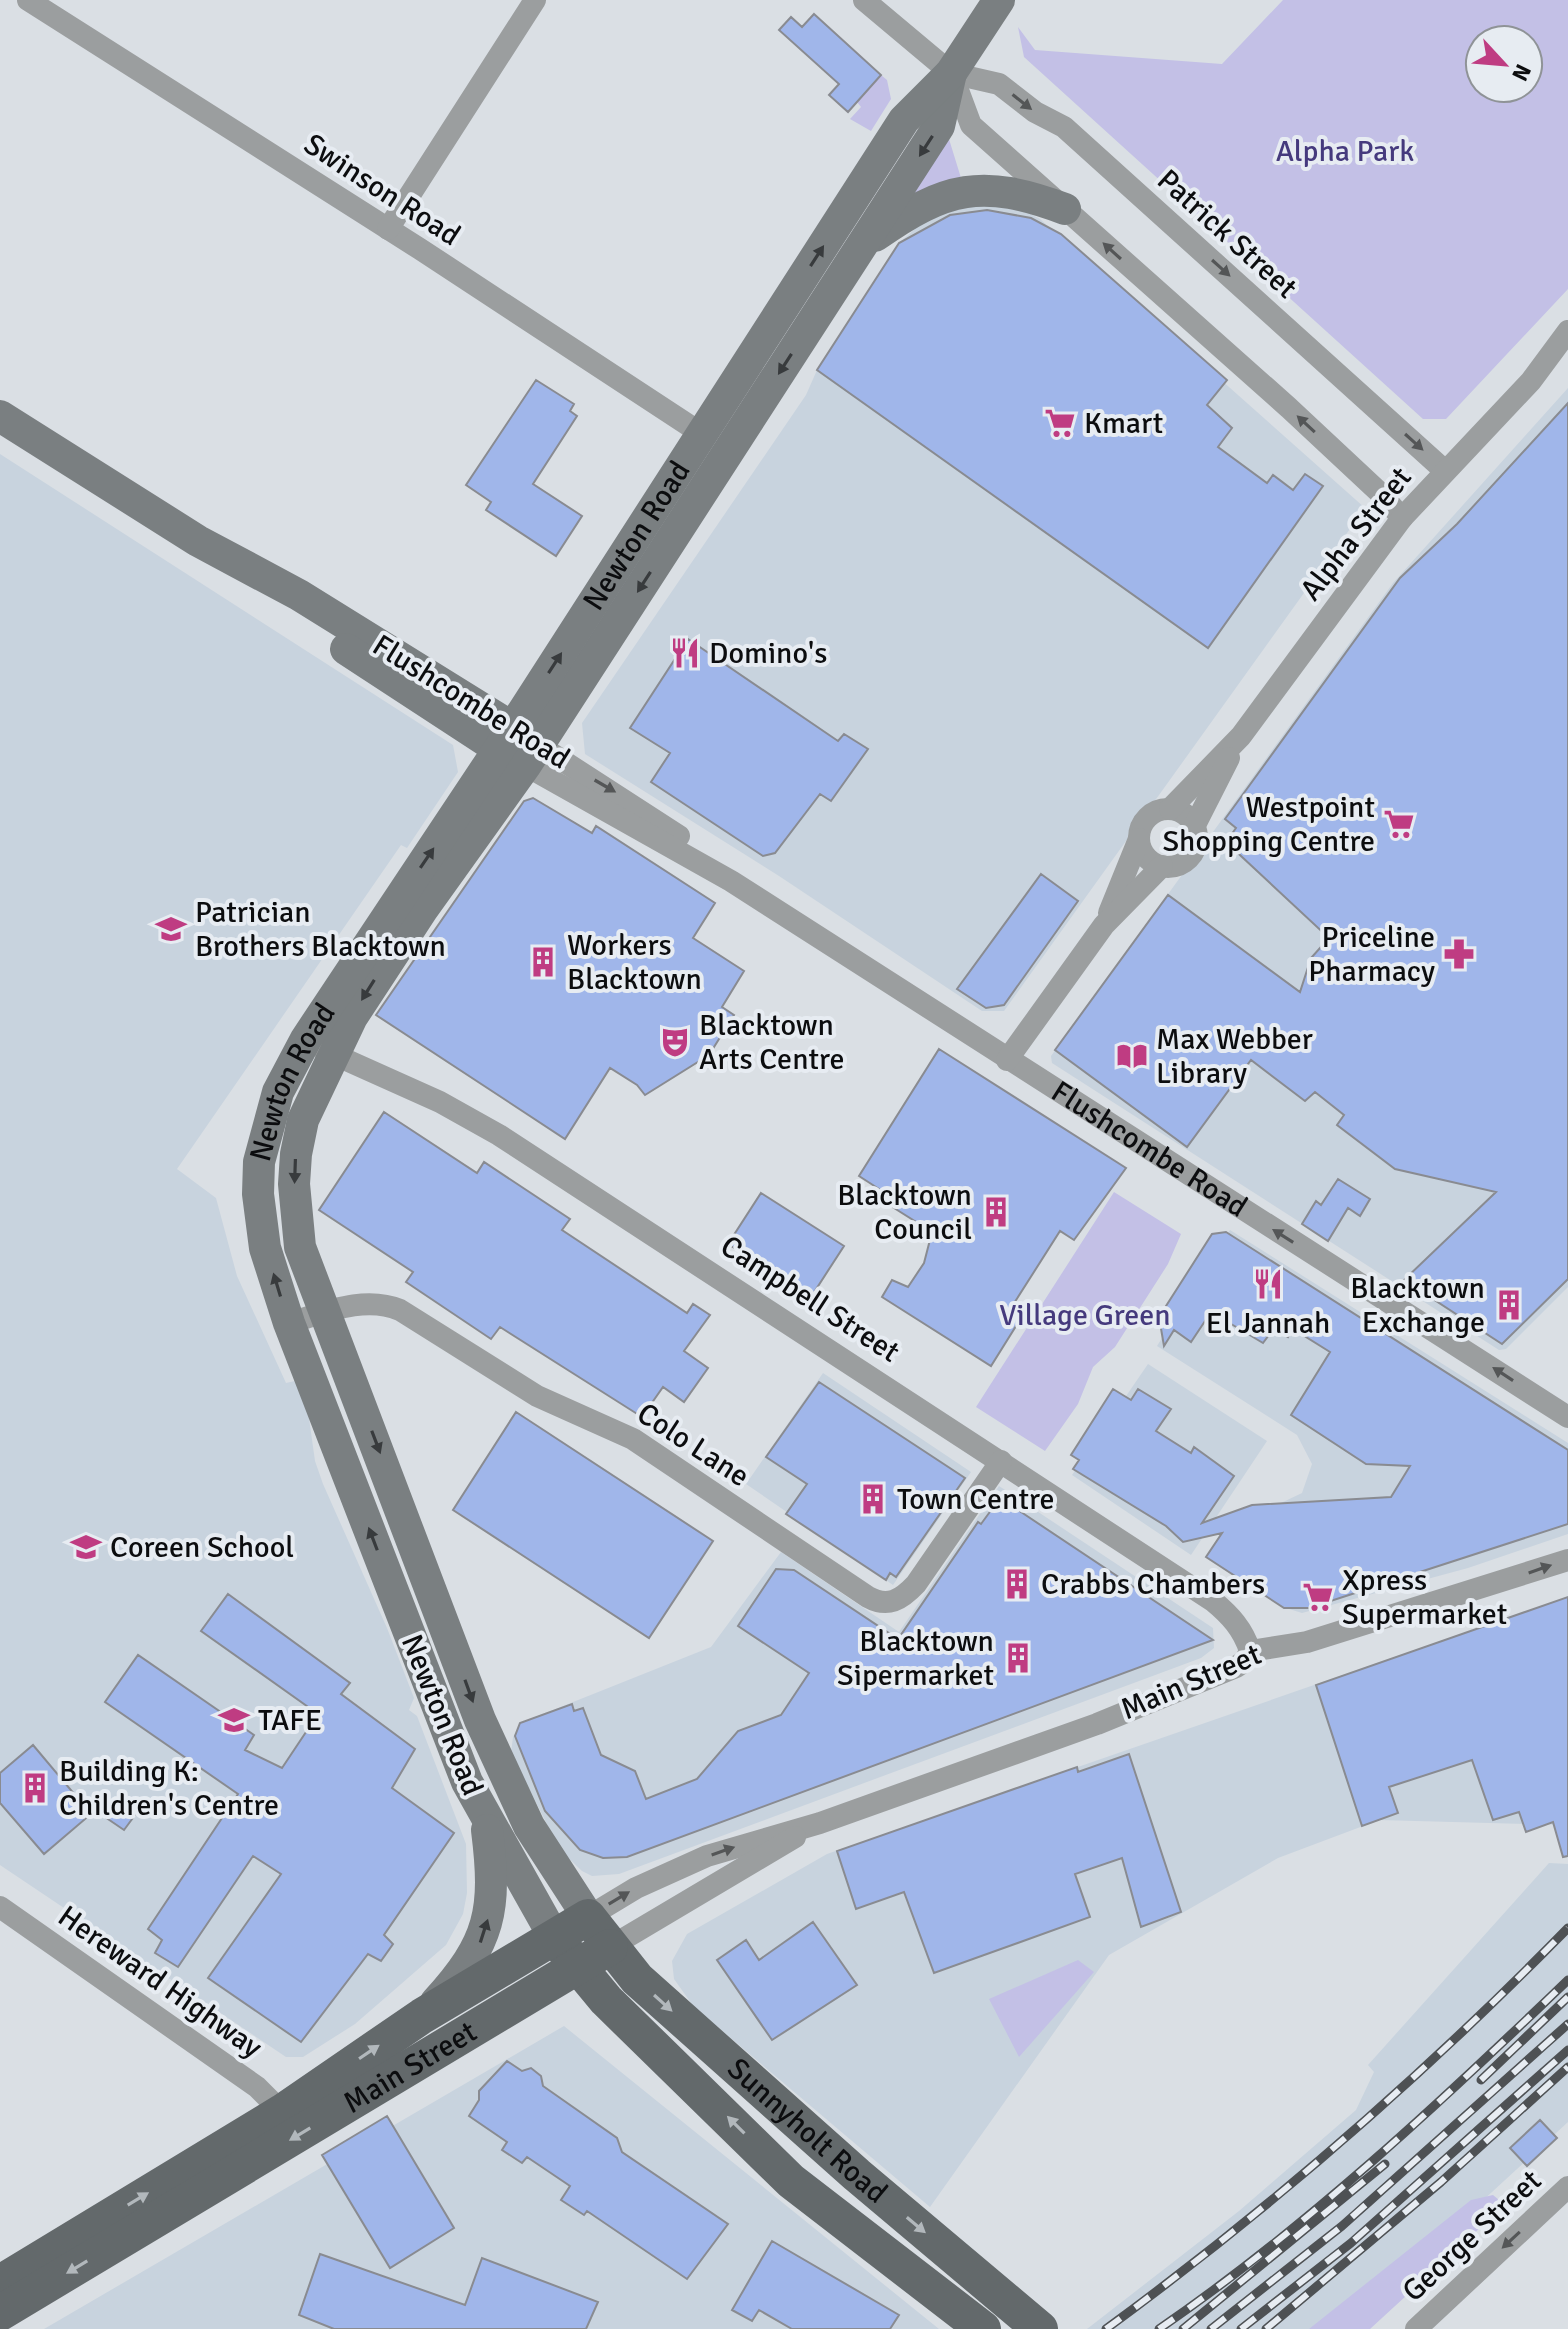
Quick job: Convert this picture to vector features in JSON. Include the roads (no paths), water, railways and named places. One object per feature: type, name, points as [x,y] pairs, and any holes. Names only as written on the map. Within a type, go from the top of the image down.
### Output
[{"type":"main road","name":"Newton Road","points":[[519,747],[702,434],[911,110],[951,73],[999,0]]},
{"type":"main road","name":"Newton Road","points":[[554,1937],[467,1782],[289,1323],[265,1248],[258,1194],[259,1162],[267,1123],[278,1092],[320,1047],[519,747],[863,244],[939,126],[951,73]]},
{"type":"main road","points":[[863,244],[907,213],[969,190],[1000,189],[1065,209]]},
{"type":"main road","name":"Flushcombe Road","points":[[0,416],[198,541],[299,595],[519,747]]},
{"type":"main road","name":"Newton Road","points":[[320,1047],[303,1120],[294,1184],[300,1247],[480,1720],[510,1790],[541,1847],[588,1917]]},
{"type":"main road","points":[[392,1590],[428,1577]]},
{"type":"main road","points":[[422,2016],[463,1973],[484,1931],[492,1900],[486,1819]]},
{"type":"main road","name":"Main Street","points":[[0,2283],[282,2112],[422,2016],[588,1917]]},
{"type":"main road","name":"Sunnyholt Road","points":[[588,1917],[637,1979],[751,2082],[1040,2329]]},
{"type":"main road","name":"Sunnyholt Road","points":[[554,1937],[577,1968],[791,2181],[983,2329]]},
{"type":"main road","name":"Main Street","points":[[0,2313],[610,1947]]},
{"type":"street","name":"Swinson Road","points":[[28,0],[64,10],[388,229],[702,434]]},
{"type":"street","points":[[388,229],[535,0]]},
{"type":"street","name":"Patrick Street","points":[[864,0],[951,73],[999,84],[1035,112],[1064,127],[1445,471]]},
{"type":"street","name":"Patrick Street","points":[[951,73],[971,125],[1289,408],[1380,493],[1402,518]]},
{"type":"street","name":"Alpha Street","points":[[1170,809],[1241,736],[1402,518],[1531,381],[1568,331]]},
{"type":"street","name":"Alpha Street","points":[[1531,381],[1568,354]]},
{"type":"street","name":"Alpha Street","points":[[1195,825],[1241,736]]},
{"type":"street","name":"Flushcombe Road","points":[[519,747],[675,833],[731,881],[1568,1417]]},
{"type":"street","points":[[1104,925],[1147,818],[1170,809],[1185,813],[1195,825],[1197,843],[1189,858],[1176,866],[1162,866],[1146,857],[1139,839]]},
{"type":"street","points":[[1007,1060],[1104,925],[1162,866]]},
{"type":"street","name":"Campbell Street","points":[[320,1047],[440,1102],[499,1135],[1001,1461],[1213,1601],[1238,1626],[1250,1651]]},
{"type":"street","name":"Colo Lane","points":[[289,1323],[374,1303],[400,1310],[537,1396],[633,1439],[868,1597],[885,1604],[899,1600],[916,1584],[1001,1461]]},
{"type":"street","name":"Main Street","points":[[588,1917],[643,1885],[707,1856],[820,1823],[1097,1724],[1236,1667],[1245,1661],[1250,1651],[1307,1642],[1568,1560]]},
{"type":"street","name":"Main Street","points":[[610,1947],[820,1823]]},
{"type":"street","name":"Hereward Highway","points":[[0,1907],[257,2087],[282,2112]]},
{"type":"street","name":"George Street","points":[[1416,2329],[1568,2187]]},
{"type":"railway","points":[[1106,2329],[1228,2236],[1345,2138],[1459,2035],[1568,1928]]},
{"type":"railway","points":[[1159,2329],[1267,2249],[1371,2163],[1568,1980]]},
{"type":"railway","points":[[1481,2080],[1568,1997]]},
{"type":"railway","points":[[1211,2329],[1342,2226],[1568,2024]]},
{"type":"railway","points":[[1241,2329],[1351,2243],[1568,2050]]},
{"type":"railway","points":[[1266,2329],[1441,2182],[1568,2067]]},
{"type":"railway","points":[[1183,2329],[1385,2164]]},
{"type":"place","name":"Kmart","points":[[1060,423]]},
{"type":"place","name":"Domino's","points":[[685,653]]},
{"type":"place","name":"Westpoint Shopping Centre","points":[[1399,824]]},
{"type":"place","name":"Patrician Brothers Blacktown","points":[[171,929]]},
{"type":"place","name":"Priceline Pharmacy","points":[[1459,954]]},
{"type":"place","name":"Workers Blacktown","points":[[543,962]]},
{"type":"place","name":"Blacktown Arts Centre","points":[[675,1042]]},
{"type":"place","name":"Max Webber Library","points":[[1132,1056]]},
{"type":"place","name":"Blacktown Council","points":[[996,1212]]},
{"type":"place","name":"El Jannah","points":[[1268,1284]]},
{"type":"place","name":"Blacktown Exchange","points":[[1509,1305]]},
{"type":"place","name":"Town Centre","points":[[873,1499]]},
{"type":"place","name":"Coreen School","points":[[86,1547]]},
{"type":"place","name":"Crabbs Chambers","points":[[1017,1584]]},
{"type":"place","name":"Xpress Supermarket","points":[[1318,1597]]},
{"type":"place","name":"Blacktown Sipermarket","points":[[1018,1658]]},
{"type":"place","name":"TAFE","points":[[234,1720]]},
{"type":"place","name":"Building K: Children's Centre","points":[[35,1788]]},
{"type":"park label","name":"Alpha Park","points":[[1345,151]]},
{"type":"park label","name":"Village Green","points":[[1085,1315]]}]
